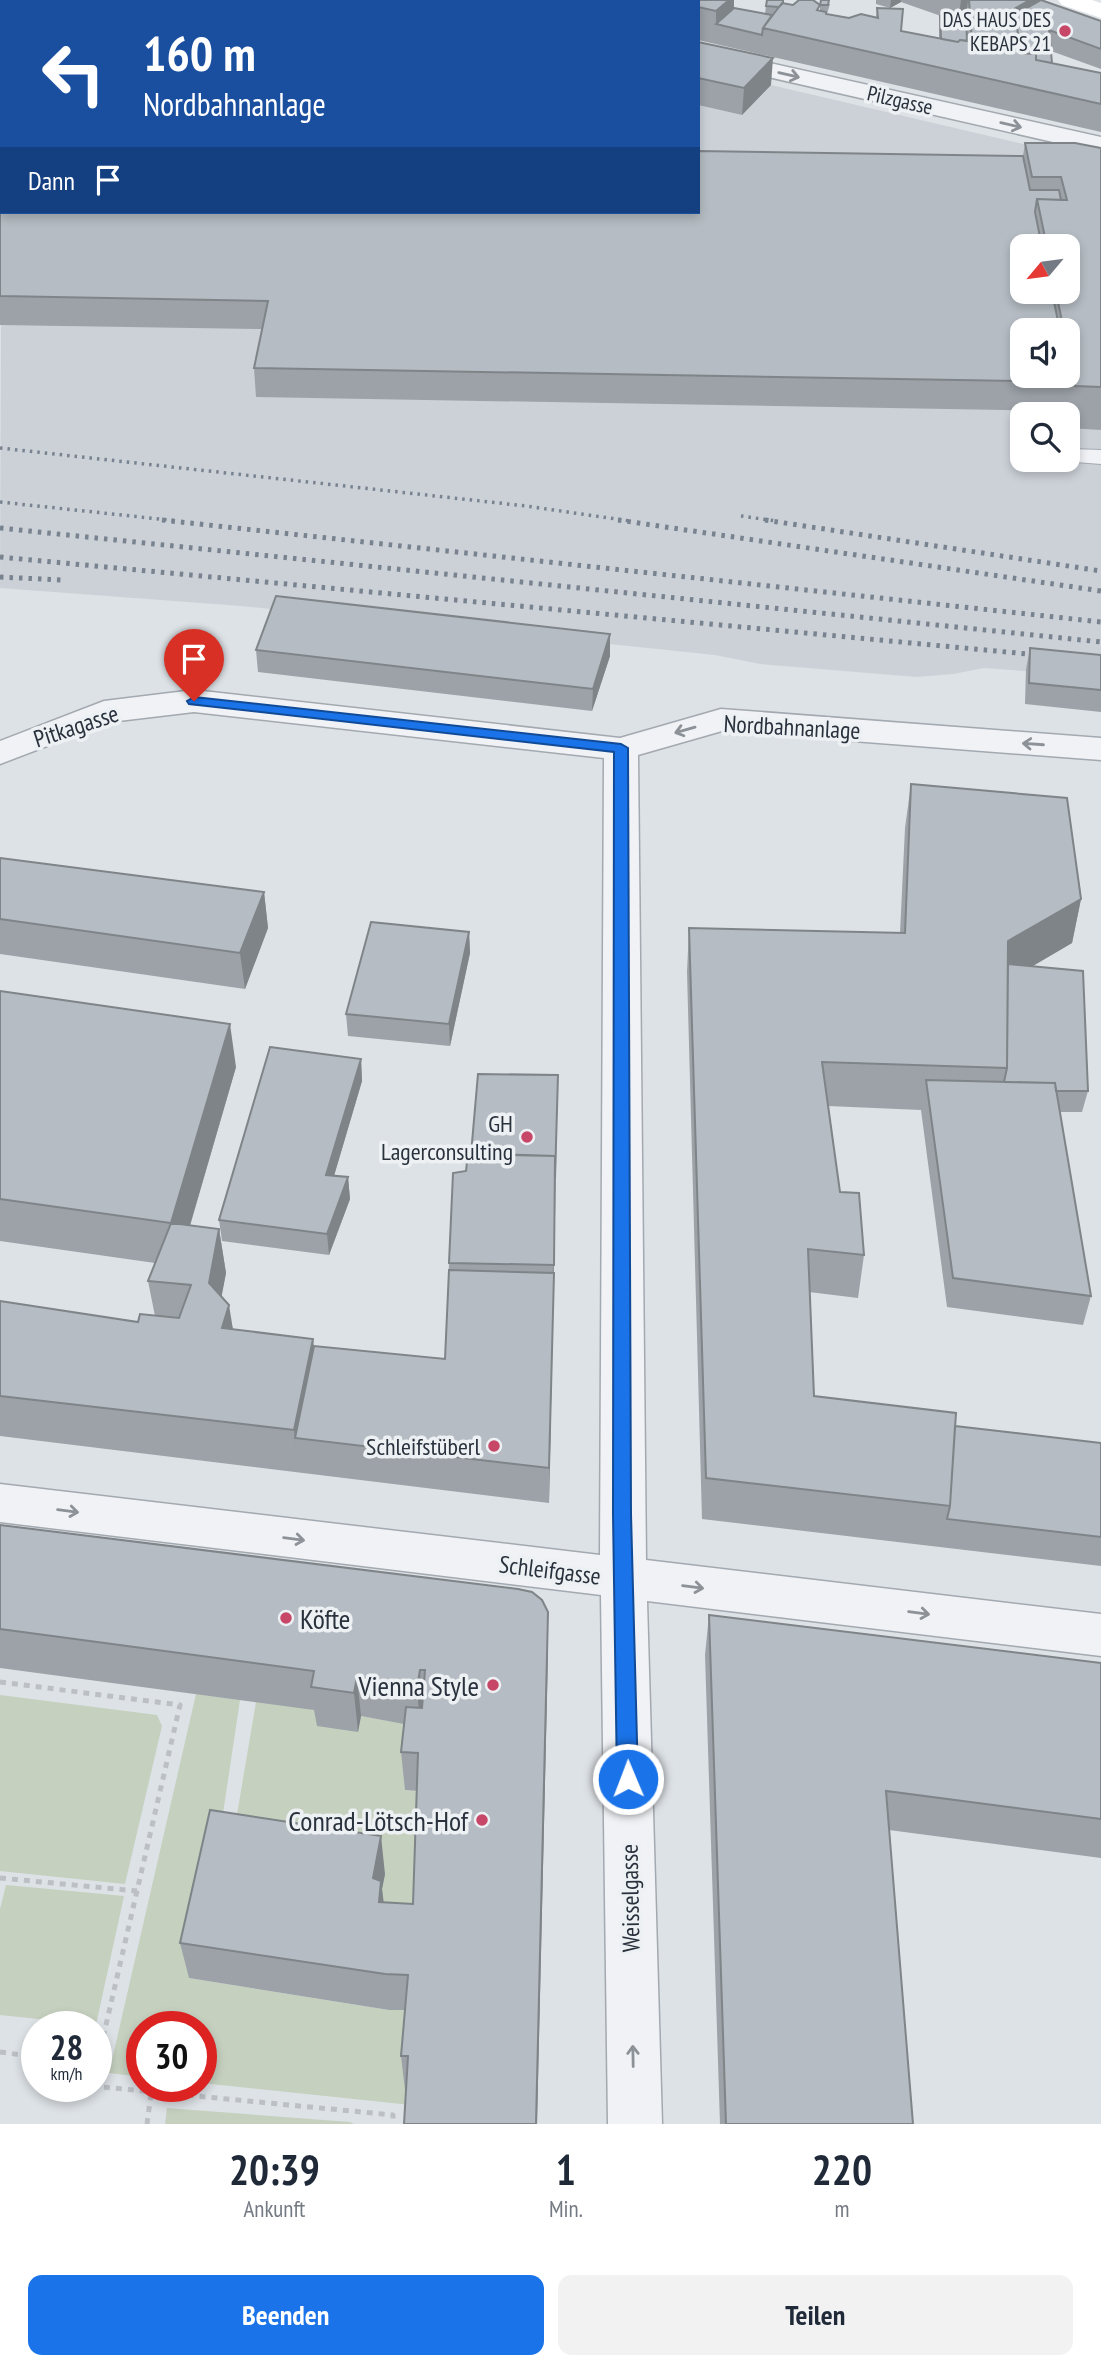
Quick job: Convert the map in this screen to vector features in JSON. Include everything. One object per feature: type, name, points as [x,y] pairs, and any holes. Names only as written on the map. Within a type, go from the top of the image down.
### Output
[{"type":"main road","points":[[1070,0],[1101,11]]},
{"type":"main road","points":[[1076,0],[1101,5]]},
{"type":"street","name":"Pilzgasse","points":[[700,54],[1101,145]]},
{"type":"street","name":"Nordbahnanlage","points":[[194,701],[621,748],[721,720],[1101,749]]},
{"type":"street","name":"Pitkagasse","points":[[0,752],[104,712],[194,701]]},
{"type":"street","name":"Weisselgasse","points":[[621,748],[622,1501],[635,2124]]},
{"type":"street","name":"Schleifgasse","points":[[0,1503],[1101,1634]]},
{"type":"lane","points":[[1080,456],[1101,457]]},
{"type":"path","points":[[0,1682],[180,1705],[109,2011]]},
{"type":"path","points":[[0,1878],[136,1891]]},
{"type":"path","points":[[0,2052],[21,2055]]},
{"type":"path","points":[[217,2099],[393,2115],[393,2124]]},
{"type":"path","points":[[147,2124],[150,2102]]},
{"type":"shaded area","points":[[771,85],[1101,162],[1101,677],[984,668],[917,677],[760,664],[715,655],[241,606],[0,588],[1,214],[700,214],[700,105],[742,115]]},
{"type":"green space","points":[[196,1694],[240,1700],[218,1847],[189,1978],[389,2010],[412,2010],[411,2105],[217,2085],[217,2011],[126,2011],[126,2075],[112,2073],[112,2060]]},
{"type":"green space","points":[[0,1695],[157,1715],[162,1726],[125,1884],[0,1871]]},
{"type":"green space","points":[[256,1702],[320,1710],[358,1732],[361,1716],[419,1726],[405,1790],[421,1792],[417,1941],[383,1939],[377,1865],[232,1844]]},
{"type":"green space","points":[[6,1885],[124,1896],[99,2011],[21,2011],[21,2017],[0,2015],[0,1909]]},
{"type":"green space","points":[[167,2108],[350,2122],[354,2124],[165,2124]]},
{"type":"building","points":[[700,0],[729,0],[716,11],[700,7]]},
{"type":"building","points":[[767,0],[783,0],[783,3],[779,7],[766,6]]},
{"type":"building","points":[[799,0],[813,0],[820,5],[817,10],[849,18],[861,14],[878,18],[877,8],[903,9],[901,31],[958,42],[972,41],[969,0],[1030,0],[1014,9],[1021,53],[1036,54],[1036,60],[1101,73],[1101,104],[763,28],[782,3],[793,5]]},
{"type":"building","points":[[821,0],[829,0],[828,5],[820,5]]},
{"type":"building","points":[[1041,0],[1101,21],[1101,49],[1049,30],[1052,63],[1036,60],[1036,54],[1021,53],[1015,15]]},
{"type":"building","points":[[734,8],[772,15],[763,28],[762,35],[716,24]]},
{"type":"building","points":[[940,16],[966,17],[967,41],[941,39]]},
{"type":"building","points":[[700,42],[773,58],[744,88],[700,78]]},
{"type":"building","points":[[1025,143],[1075,143],[1101,148],[1101,387],[1080,386],[1080,318],[1061,318],[1058,304],[1080,304],[1080,234],[1044,234],[1037,199],[1067,200],[1061,177],[1032,177]]},
{"type":"building","points":[[700,151],[1023,156],[1030,190],[1059,190],[1061,200],[1037,199],[1035,212],[1039,234],[1010,234],[1010,304],[1054,304],[1057,318],[1010,318],[1010,381],[254,368],[268,301],[0,296],[0,214],[700,214]]},
{"type":"building","points":[[276,596],[610,634],[593,689],[256,650]]},
{"type":"building","points":[[1030,648],[1101,655],[1101,690],[1029,683]]},
{"type":"building","points":[[911,784],[1067,798],[1081,899],[1008,941],[1007,1068],[822,1062],[840,1192],[859,1193],[864,1255],[808,1249],[814,1396],[956,1413],[950,1506],[706,1478],[689,928],[905,933]]},
{"type":"building","points":[[0,858],[264,892],[240,953],[0,919]]},
{"type":"building","points":[[371,922],[469,932],[449,1024],[346,1014]]},
{"type":"building","points":[[1008,964],[1083,971],[1088,1091],[1056,1091],[1055,1083],[1004,1082],[1007,1068]]},
{"type":"building","points":[[0,991],[230,1024],[171,1223],[0,1199]]},
{"type":"building","points":[[270,1047],[361,1059],[326,1175],[348,1177],[327,1234],[219,1220]]},
{"type":"building","points":[[478,1074],[558,1075],[555,1178],[555,1156],[471,1154]]},
{"type":"building","points":[[926,1080],[1055,1083],[1091,1296],[953,1278]]},
{"type":"building","points":[[468,1153],[555,1156],[554,1265],[449,1263],[453,1173],[466,1171]]},
{"type":"building","points":[[171,1223],[219,1229],[209,1283],[229,1305],[222,1328],[313,1339],[294,1430],[0,1396],[0,1301],[138,1322],[140,1314],[179,1318],[191,1285],[148,1281]]},
{"type":"building","points":[[449,1270],[554,1273],[549,1468],[295,1438],[314,1346],[445,1359]]},
{"type":"building","points":[[955,1426],[1101,1443],[1101,1537],[947,1519]]},
{"type":"building","name":"Conrad-Lötsch-Hof","points":[[0,1525],[518,1589],[532,1592],[542,1600],[548,1612],[536,2124],[404,2124],[408,2056],[401,2056],[408,1975],[385,1974],[180,1943],[210,1810],[381,1836],[373,1878],[381,1881],[379,1902],[413,1904],[418,1753],[401,1752],[406,1707],[422,1708],[425,1670],[420,1670],[417,1687],[357,1677],[354,1693],[311,1687],[314,1671],[0,1629]]},
{"type":"building","points":[[709,1615],[1101,1663],[1101,1819],[886,1791],[913,2124],[726,2124]]},
{"type":"railway","points":[[0,448],[526,506],[630,521]]},
{"type":"railway","points":[[0,502],[178,521]]},
{"type":"railway","points":[[741,516],[776,521]]},
{"type":"railway","points":[[162,520],[1101,622]]},
{"type":"railway","points":[[618,520],[1101,591]]},
{"type":"railway","points":[[765,520],[1101,571]]},
{"type":"railway","points":[[0,528],[1101,642]]},
{"type":"railway","points":[[0,557],[1049,656]]},
{"type":"railway","points":[[0,577],[61,580]]},
{"type":"place","name":"DAS HAUS DES KEBAPS 21","points":[[1065,31]]},
{"type":"place","name":"GH Lagerconsulting","points":[[527,1137]]},
{"type":"place","name":"Schleifstüberl","points":[[494,1446]]},
{"type":"place","name":"Köfte","points":[[286,1618]]},
{"type":"place","name":"Vienna Style","points":[[493,1685]]},
{"type":"place","name":"Conrad-Lötsch-Hof","points":[[482,1820]]},
{"type":"route","points":[[194,701],[621,748],[622,1514],[628,1779]]}]
